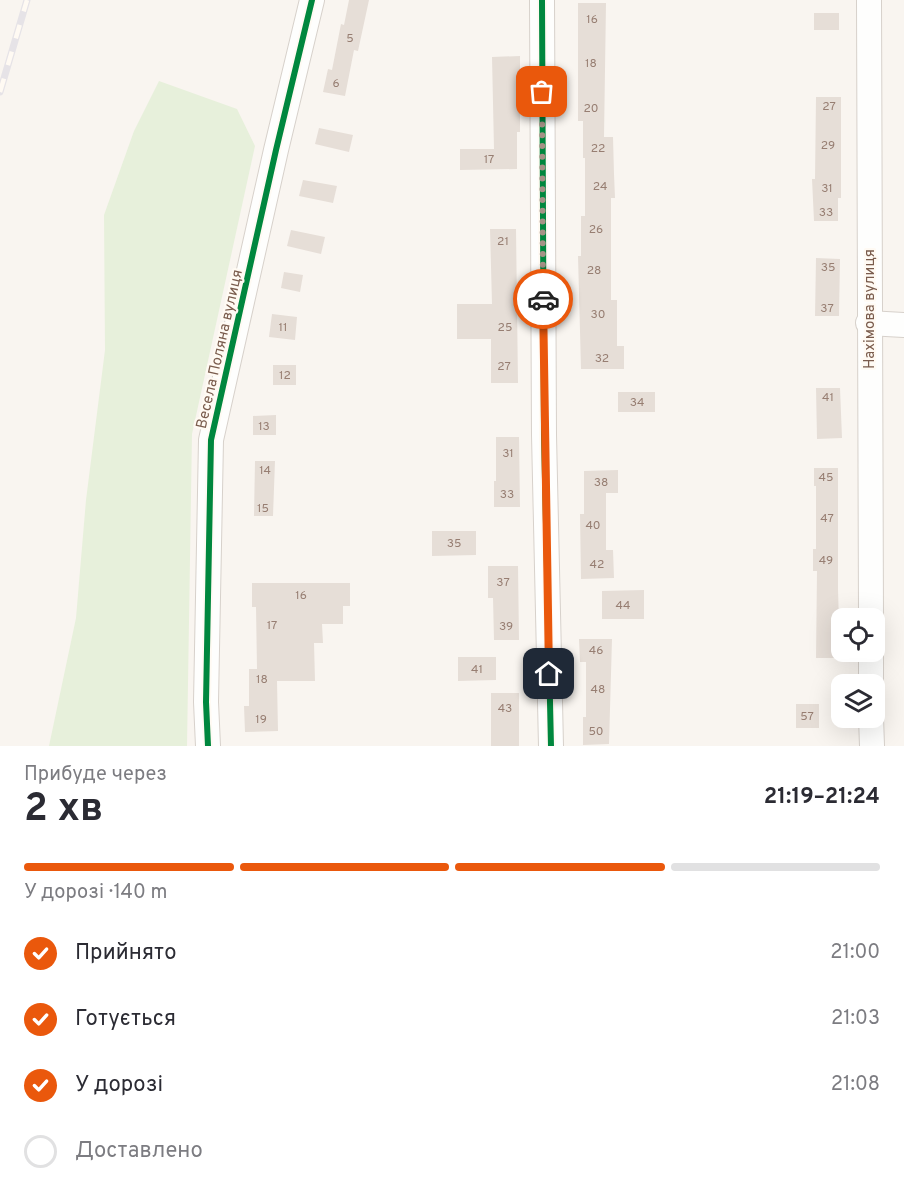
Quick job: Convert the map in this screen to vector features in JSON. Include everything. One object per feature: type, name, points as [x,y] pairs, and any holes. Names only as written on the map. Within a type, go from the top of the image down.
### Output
[{"type":"street","name":"Весела Поляна вулиця","points":[[208,746],[206,702],[211,440],[273,161],[312,0]]},
{"type":"street","points":[[542,0],[544,423],[551,746]]},
{"type":"street","name":"Нахімова вулиця","points":[[869,0],[868,323],[871,608]]},
{"type":"street","points":[[868,323],[904,325]]},
{"type":"street","points":[[871,728],[872,746]]},
{"type":"green space","points":[[159,81],[237,109],[255,146],[192,434],[187,746],[49,746],[76,618],[86,500],[105,350],[104,215],[134,131]]},
{"type":"building","points":[[349,0],[369,0],[358,51],[354,50],[345,96],[323,92],[328,69],[332,70],[341,24],[344,25]]},
{"type":"building","points":[[578,3],[606,3],[604,137],[613,137],[615,198],[611,198],[611,300],[617,300],[617,346],[624,346],[624,369],[581,369],[578,256],[581,256],[581,216],[585,216],[585,158],[583,158],[583,121],[578,121]]},
{"type":"building","points":[[814,13],[839,13],[839,30],[814,30]]},
{"type":"building","points":[[520,56],[520,132],[517,132],[517,169],[460,170],[460,149],[494,149],[492,57]]},
{"type":"building","points":[[816,97],[841,97],[841,198],[838,198],[838,221],[814,221],[812,179],[815,179]]},
{"type":"building","points":[[319,128],[353,135],[349,152],[315,144]]},
{"type":"building","points":[[303,180],[337,186],[333,203],[299,196]]},
{"type":"building","points":[[490,229],[516,229],[518,383],[491,383],[491,339],[457,339],[457,304],[492,304]]},
{"type":"building","points":[[291,230],[325,237],[321,254],[287,246]]},
{"type":"building","points":[[816,258],[840,259],[839,316],[815,316]]},
{"type":"building","points":[[284,272],[303,275],[300,292],[281,288]]},
{"type":"building","points":[[272,314],[297,317],[295,340],[269,337]]},
{"type":"building","points":[[273,365],[296,365],[296,385],[273,385]]},
{"type":"building","points":[[816,388],[840,388],[842,438],[817,439]]},
{"type":"building","points":[[618,392],[655,392],[655,412],[618,412]]},
{"type":"building","points":[[276,415],[276,435],[253,435],[253,416]]},
{"type":"building","points":[[496,437],[519,437],[520,507],[494,507]]},
{"type":"building","points":[[255,461],[275,461],[273,516],[254,516]]},
{"type":"building","points":[[814,468],[838,468],[839,608],[831,608],[831,658],[816,658],[817,571],[813,571],[813,549],[816,549],[816,486],[814,486]]},
{"type":"building","points":[[618,470],[618,493],[606,493],[606,550],[613,550],[614,578],[581,579],[580,514],[584,514],[584,471]]},
{"type":"building","points":[[432,531],[476,531],[476,555],[432,556]]},
{"type":"building","points":[[488,566],[518,566],[519,640],[494,640],[493,598],[488,598]]},
{"type":"building","points":[[252,583],[350,583],[350,606],[343,606],[343,624],[322,624],[323,643],[314,643],[315,681],[277,681],[278,731],[245,732],[244,706],[249,706],[249,669],[257,669],[256,607],[252,607]]},
{"type":"building","points":[[644,590],[644,619],[602,619],[602,591]]},
{"type":"building","points":[[579,639],[612,639],[609,744],[583,745],[583,717],[586,717],[586,662],[580,662]]},
{"type":"building","points":[[458,657],[496,657],[496,680],[458,681]]},
{"type":"building","points":[[491,693],[519,693],[519,746],[491,746]]},
{"type":"building","points":[[796,704],[819,704],[819,728],[796,728]]},
{"type":"railway","points":[[0,92],[27,0]]},
{"type":"cycle path","points":[[208,746],[206,702],[211,440],[312,0]]},
{"type":"cycle path","points":[[542,0],[544,435],[551,746]]},
{"type":"way so far","points":[[542,92],[543,299]]},
{"type":"route","points":[[543,299],[549,674]]}]
